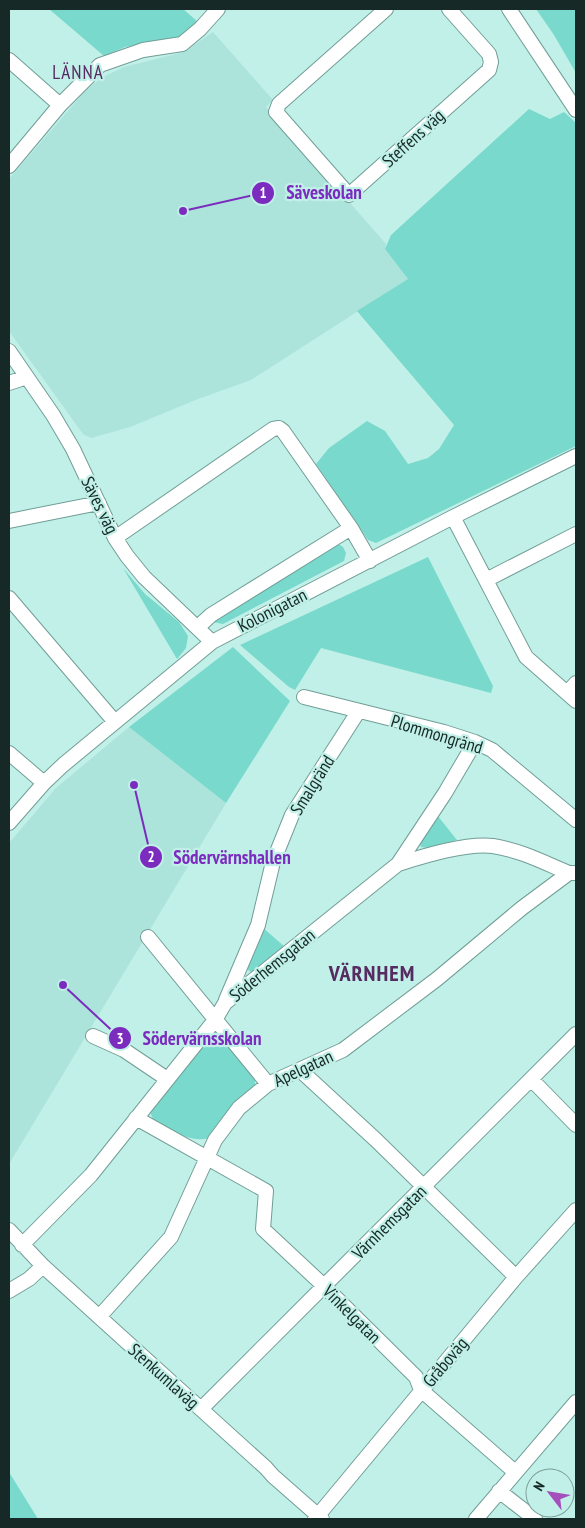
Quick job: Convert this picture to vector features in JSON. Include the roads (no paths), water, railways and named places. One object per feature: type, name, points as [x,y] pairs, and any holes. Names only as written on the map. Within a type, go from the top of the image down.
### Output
[{"type":"street","points":[[9,166],[60,105],[100,65],[143,50],[182,44],[200,29],[218,9]]},
{"type":"street","name":"Steffens väg","points":[[386,9],[345,44],[278,107],[276,112],[349,195],[489,70],[491,62],[489,54],[449,9]]},
{"type":"street","points":[[509,9],[576,110]]},
{"type":"street","points":[[9,60],[60,105]]},
{"type":"street","name":"Säves väg","points":[[9,351],[73,448],[115,538],[127,556],[144,577],[212,642]]},
{"type":"street","points":[[9,383],[27,377]]},
{"type":"street","points":[[115,538],[273,429],[279,428],[351,528],[370,561]]},
{"type":"street","name":"Kolonigatan","points":[[9,823],[44,783],[63,765],[212,642],[453,517],[576,456]]},
{"type":"street","points":[[9,521],[99,503]]},
{"type":"street","points":[[453,517],[526,657],[573,692]]},
{"type":"street","points":[[198,627],[211,615],[351,528]]},
{"type":"street","points":[[486,580],[576,534]]},
{"type":"street","points":[[9,598],[115,722]]},
{"type":"street","name":"Plommongränd","points":[[304,697],[444,732],[475,742],[492,750],[576,820]]},
{"type":"street","name":"Smalgränd","points":[[225,1003],[258,925],[273,862],[292,815],[358,712]]},
{"type":"street","points":[[398,864],[445,793],[475,742]]},
{"type":"street","points":[[9,753],[44,783]]},
{"type":"street","name":"Söderhemsgatan","points":[[22,1245],[91,1175],[215,1020],[225,1003],[398,864],[431,853],[492,846],[521,853],[573,873]]},
{"type":"street","name":"Apelgatan","points":[[99,1317],[171,1237],[208,1158],[214,1140],[239,1108],[268,1084],[343,1050],[437,979],[522,908],[573,873]]},
{"type":"street","points":[[148,937],[268,1084]]},
{"type":"street","name":"Värnhemsgatan","points":[[201,1409],[576,1034]]},
{"type":"street","points":[[93,1036],[124,1050],[167,1079]]},
{"type":"street","points":[[300,1070],[424,1186],[516,1277]]},
{"type":"street","points":[[531,1079],[576,1126]]},
{"type":"street","points":[[136,1118],[208,1158]]},
{"type":"street","name":"Vinkelgatan","points":[[208,1158],[266,1191],[263,1229],[416,1377],[421,1390],[515,1472]]},
{"type":"street","name":"Gråboväg","points":[[318,1518],[421,1390],[516,1277],[576,1210]]},
{"type":"street","name":"Stenkumlaväg","points":[[9,1230],[43,1266],[318,1518]]},
{"type":"street","points":[[9,1291],[29,1279],[43,1266]]},
{"type":"street","points":[[476,1519],[576,1402]]},
{"type":"street","points":[[499,1492],[535,1519]]},
{"type":"place","name":"Säveskolan","points":[[183,211]]},
{"type":"place","name":"Södervärnshallen","points":[[134,785]]},
{"type":"place","name":"Södervärnsskolan","points":[[63,985]]},
{"type":"district","name":"LÄNNA","points":[[78,72]]},
{"type":"district","name":"VÄRNHEM","points":[[372,973]]}]
